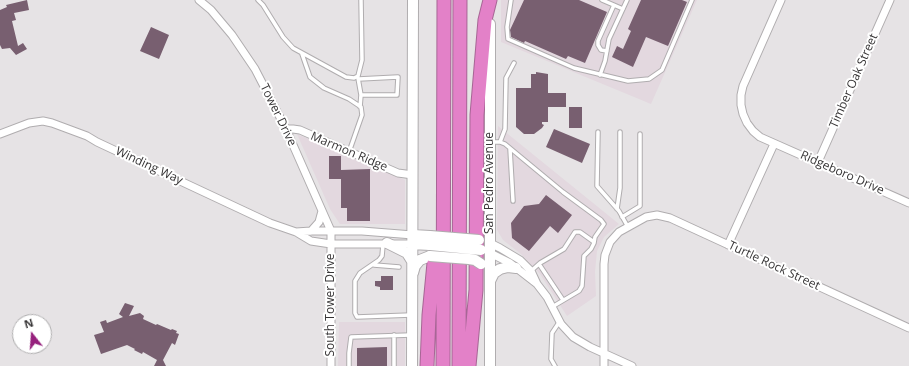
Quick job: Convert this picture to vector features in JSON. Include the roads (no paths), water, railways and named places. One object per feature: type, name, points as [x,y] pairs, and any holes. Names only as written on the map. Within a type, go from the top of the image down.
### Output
[{"type":"highway","points":[[443,366],[444,0]]},
{"type":"highway","points":[[459,366],[460,0]]},
{"type":"highway","points":[[469,366],[476,290],[477,115],[485,20],[490,0]]},
{"type":"highway","points":[[427,366],[429,315],[434,263],[443,249]]},
{"type":"main road","points":[[412,366],[413,0]]},
{"type":"main road","name":"San Pedro Avenue","points":[[490,0],[495,142],[485,247],[490,279],[490,366]]},
{"type":"main road","points":[[413,239],[485,247]]},
{"type":"main road","points":[[382,244],[407,252],[412,262]]},
{"type":"main road","points":[[412,274],[415,266],[420,260],[430,256],[475,260],[481,264],[490,279],[500,269],[508,267],[516,268]]},
{"type":"street","name":"Tower Drive","points":[[199,0],[211,10],[232,35],[255,69],[286,129],[322,210],[331,231],[331,244]]},
{"type":"street","name":"Ridgeboro Drive","points":[[781,0],[745,81],[741,95],[741,105],[747,123],[760,138],[909,203]]},
{"type":"street","name":"Timber Oak Street","points":[[818,162],[890,0]]},
{"type":"street","name":"Winding Way","points":[[0,134],[29,123],[43,121],[52,123],[87,136],[270,222],[296,232],[311,241],[331,244],[382,244],[413,239]]},
{"type":"street","name":"Marmon Ridge","points":[[286,129],[300,130],[398,173],[413,175]]},
{"type":"street","points":[[728,244],[774,144]]},
{"type":"street","points":[[311,231],[319,222],[322,210]]},
{"type":"street","name":"Turtle Rock Street","points":[[628,227],[646,217],[657,215],[670,218],[909,328]]},
{"type":"street","points":[[604,366],[605,255],[610,242],[619,232],[628,227]]},
{"type":"street","name":"Winding Way","points":[[296,232],[376,232],[413,239]]},
{"type":"street","points":[[376,232],[382,244]]},
{"type":"street","name":"South Tower Drive","points":[[331,244],[331,366]]},
{"type":"street","points":[[485,247],[537,284]]},
{"type":"street","points":[[485,247],[515,256],[531,271],[537,284],[560,321],[573,337],[590,347],[632,366]]},
{"type":"lane","points":[[258,0],[263,5],[283,36],[293,48],[302,54],[346,77],[398,77],[397,95],[362,95]]},
{"type":"lane","points":[[349,152],[362,115],[360,107],[362,95],[358,78],[362,60],[361,0]]},
{"type":"lane","points":[[511,0],[507,27],[508,39],[574,68],[628,81],[649,79],[662,70],[692,0]]},
{"type":"lane","points":[[602,0],[623,9]]},
{"type":"lane","points":[[600,75],[605,61],[609,39],[627,0]]},
{"type":"lane","points":[[607,51],[601,50],[598,45],[598,41],[614,5]]},
{"type":"lane","points":[[302,54],[310,77],[324,88],[349,99],[360,107]]},
{"type":"lane","points":[[514,63],[506,78],[505,129],[495,142],[505,144],[602,220],[604,224],[595,237],[591,249],[584,256],[582,286],[579,290],[552,307]]},
{"type":"lane","points":[[598,132],[597,186],[617,209],[628,227]]},
{"type":"lane","points":[[617,209],[620,188],[620,132]]},
{"type":"lane","points":[[622,217],[640,206],[640,134]]},
{"type":"lane","points":[[510,149],[513,201]]},
{"type":"lane","points":[[531,271],[539,264],[564,249],[575,232],[580,232],[594,242]]},
{"type":"lane","points":[[382,244],[382,256],[374,265],[360,273],[355,281],[355,313],[357,317],[412,315]]},
{"type":"lane","points":[[539,264],[563,300]]},
{"type":"lane","points":[[374,265],[399,267]]},
{"type":"lane","points":[[553,365],[551,359],[552,333],[560,321]]},
{"type":"lane","points":[[394,335],[394,366]]},
{"type":"lane","points":[[349,366],[351,337],[412,335]]}]
